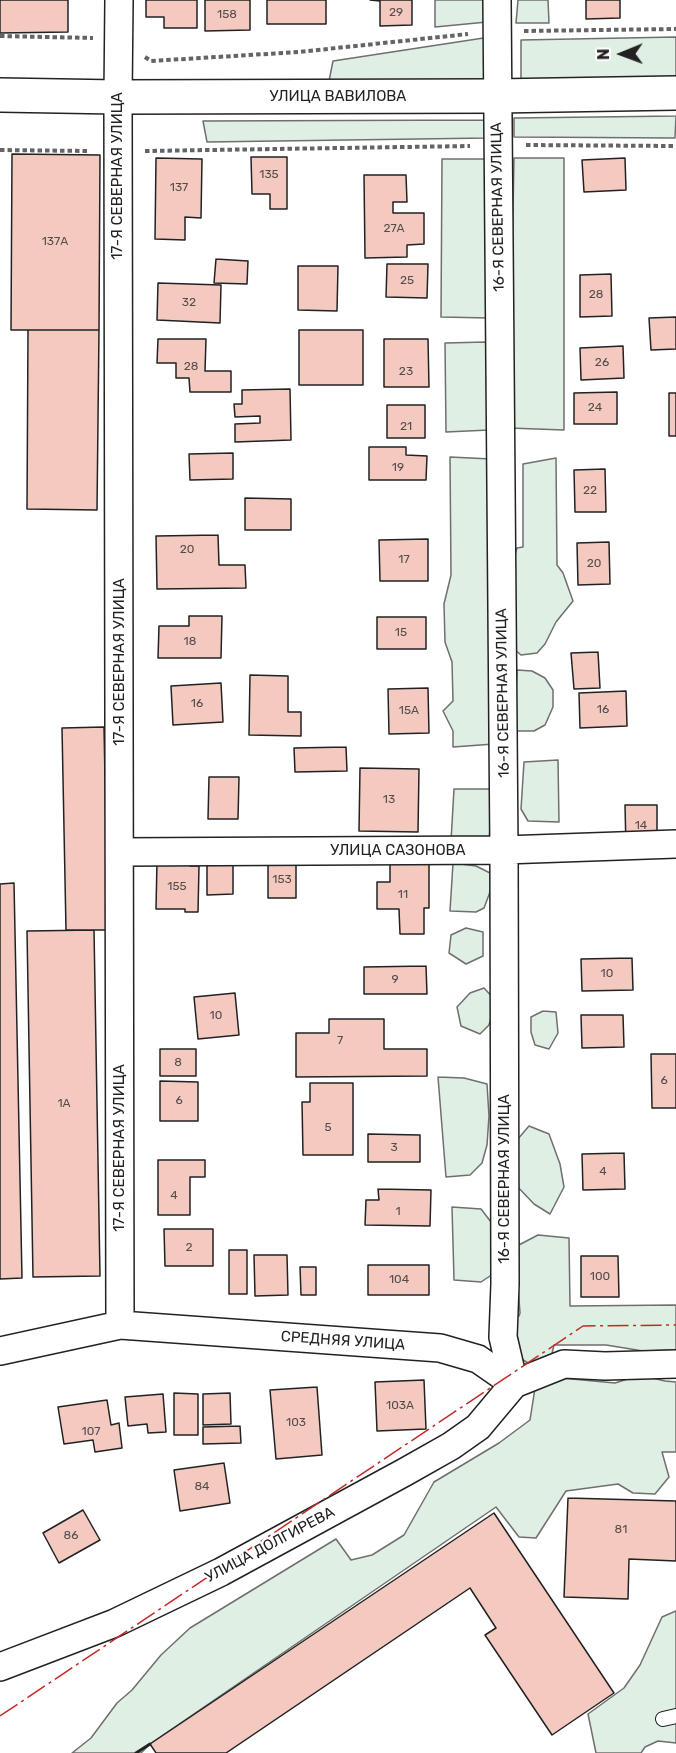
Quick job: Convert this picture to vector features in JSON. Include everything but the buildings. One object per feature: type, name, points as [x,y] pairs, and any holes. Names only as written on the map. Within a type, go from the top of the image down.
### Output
[{"type":"street","name":"17-Я СЕВЕРНАЯ УЛИЦА","points":[[119,0],[120,1325]]},
{"type":"street","name":"16-Я СЕВЕРНАЯ УЛИЦА","points":[[497,0],[504,850],[505,1284],[503,1337],[514,1384]]},
{"type":"street","name":"УЛИЦА ВАВИЛОВА","points":[[0,95],[496,96],[676,93]]},
{"type":"street","name":"УЛИЦА САЗОНОВА","points":[[120,852],[504,850],[676,844]]},
{"type":"street","name":"СРЕДНЯЯ УЛИЦА","points":[[0,1351],[120,1325],[440,1348],[478,1359],[514,1384]]},
{"type":"street","points":[[514,1384],[564,1364],[604,1366],[676,1364]]},
{"type":"street","name":"УЛИЦА ДОЛГИРЕВА","points":[[0,1667],[115,1623],[221,1572],[405,1472],[451,1446],[478,1427],[514,1384]]},
{"type":"path","points":[[0,36],[119,38],[151,61],[299,52],[497,31],[676,29]]},
{"type":"path","points":[[0,150],[118,152],[497,145],[676,146]]},
{"type":"green space","points":[[435,0],[487,0],[487,22],[435,27]]},
{"type":"green space","points":[[518,0],[548,0],[549,23],[516,23]]},
{"type":"green space","points":[[490,37],[488,87],[328,86],[333,61]]},
{"type":"green space","points":[[676,37],[676,79],[521,80],[521,40]]},
{"type":"green space","points":[[676,116],[675,138],[514,137],[514,118]]},
{"type":"green space","points":[[489,120],[488,138],[207,142],[203,121]]},
{"type":"green space","points":[[514,158],[564,158],[564,430],[509,428]]},
{"type":"green space","points":[[442,159],[489,159],[489,318],[441,317]]},
{"type":"green space","points":[[487,342],[489,430],[446,432],[445,343]]},
{"type":"green space","points":[[450,457],[491,459],[494,744],[453,747],[453,731],[443,711],[453,701],[452,662],[445,642],[444,604],[451,575]]},
{"type":"green space","points":[[556,458],[557,565],[563,573],[573,601],[556,622],[545,644],[537,653],[521,655],[513,648],[511,566],[517,548],[523,547],[523,464]]},
{"type":"green space","points":[[517,670],[532,671],[545,678],[553,690],[553,707],[545,725],[534,731],[514,731]]},
{"type":"green space","points":[[558,760],[559,822],[528,821],[521,809],[524,762]]},
{"type":"green space","points":[[454,789],[493,789],[489,841],[451,841]]},
{"type":"green space","points":[[453,863],[476,866],[496,876],[484,908],[476,912],[450,911]]},
{"type":"green space","points":[[466,928],[483,932],[483,956],[466,964],[449,953],[451,935]]},
{"type":"green space","points":[[484,988],[496,1001],[489,1025],[480,1034],[461,1026],[457,1007],[470,993]]},
{"type":"green space","points":[[543,1011],[556,1012],[558,1033],[549,1049],[535,1045],[531,1032],[531,1017]]},
{"type":"green space","points":[[438,1077],[464,1078],[487,1084],[489,1116],[487,1145],[482,1163],[470,1175],[446,1177]]},
{"type":"green space","points":[[529,1126],[549,1134],[560,1164],[564,1187],[550,1214],[534,1204],[514,1183],[511,1147]]},
{"type":"green space","points":[[452,1207],[481,1209],[491,1222],[495,1252],[493,1274],[481,1282],[454,1280]]},
{"type":"green space","points":[[538,1235],[569,1238],[570,1306],[676,1305],[676,1350],[643,1351],[606,1345],[554,1345],[551,1358],[539,1366],[528,1363],[517,1356],[513,1318],[519,1316],[520,1313],[515,1247]]},
{"type":"green space","points":[[640,1375],[676,1382],[676,1452],[662,1452],[669,1477],[655,1494],[633,1493],[618,1484],[566,1491],[536,1538],[519,1537],[496,1507],[150,1744],[141,1753],[72,1753],[91,1738],[117,1703],[132,1690],[161,1655],[190,1628],[336,1539],[351,1560],[372,1555],[404,1535],[434,1482],[499,1443],[530,1420],[535,1388],[561,1378],[615,1383]]},
{"type":"green space","points":[[676,1611],[676,1743],[658,1741],[645,1747],[641,1753],[596,1753],[588,1714],[624,1688],[640,1665],[662,1617]]},
{"type":"wall","points":[[136,1753],[150,1744]]},
{"type":"power","points":[[0,1716],[583,1326],[676,1325]]}]
